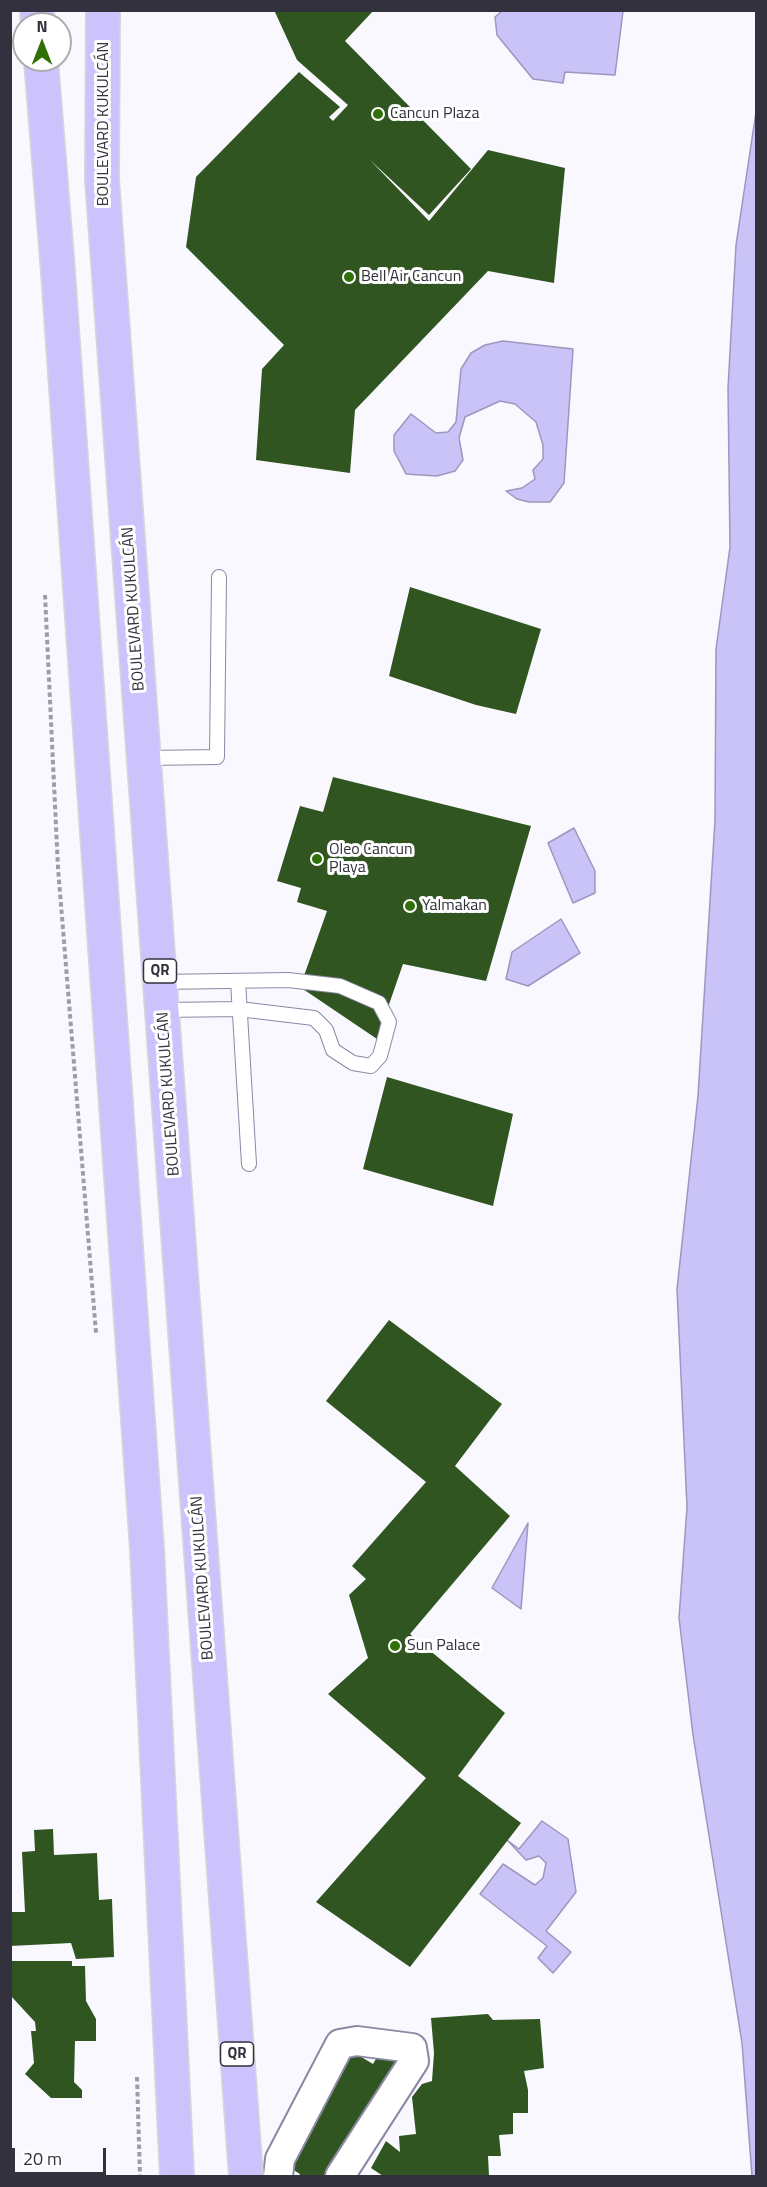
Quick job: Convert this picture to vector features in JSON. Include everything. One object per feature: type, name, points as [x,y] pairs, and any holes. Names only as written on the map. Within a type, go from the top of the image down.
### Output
[{"type":"main road","name":"BOULEVARD KUKULCÁN","points":[[104,10],[102,179],[246,2176]]},
{"type":"main road","points":[[42,72],[58,272],[146,1537],[177,2176]]},
{"type":"street","points":[[278,2176],[280,2159],[340,2044],[357,2041],[412,2048],[414,2061],[340,2176]]},
{"type":"lane","points":[[145,758],[217,757],[219,577]]},
{"type":"lane","points":[[288,980],[340,986],[380,1003],[389,1022],[380,1056],[371,1066],[353,1063],[333,1050],[326,1030],[314,1018],[239,1009],[162,996],[238,981],[288,980]]},
{"type":"lane","points":[[238,981],[249,1164]]},
{"type":"path","points":[[45,593],[58,868],[97,1334]]},
{"type":"path","points":[[137,2070],[140,2176]]},
{"type":"shaded area","points":[[502,11],[623,11],[615,75],[565,72],[563,83],[533,79],[497,35],[495,17]]},
{"type":"shaded area","points":[[756,112],[756,2176],[752,2176],[742,2043],[693,1735],[679,1618],[687,1507],[677,1289],[698,1096],[715,820],[716,649],[730,547],[728,388],[736,245]]},
{"type":"shaded area","points":[[503,341],[573,349],[564,483],[550,502],[529,502],[517,499],[506,491],[522,488],[535,479],[533,470],[543,459],[543,445],[536,422],[515,404],[500,401],[465,417],[459,438],[463,460],[455,471],[437,476],[406,474],[394,451],[394,435],[411,414],[436,433],[448,432],[456,422],[461,369],[471,353],[485,345]]},
{"type":"shaded area","points":[[574,828],[595,871],[595,893],[573,903],[548,843]]},
{"type":"shaded area","points":[[561,919],[580,953],[528,986],[506,979],[512,952]]},
{"type":"shaded area","points":[[528,1523],[521,1609],[492,1588]]},
{"type":"shaded area","points":[[542,1821],[568,1839],[576,1892],[546,1931],[571,1952],[553,1973],[538,1958],[547,1946],[480,1894],[503,1864],[535,1885],[543,1878],[546,1863],[539,1856],[526,1860],[507,1840],[519,1849]]},
{"type":"building","name":"Bell Air Cancun","points":[[274,10],[374,10],[345,41],[471,169],[429,215],[370,160],[429,221],[488,150],[565,168],[554,283],[488,271],[355,410],[350,473],[256,460],[262,369],[284,345],[186,247],[196,177],[299,72],[340,107],[329,117],[333,121],[348,105],[297,60]]},
{"type":"building","points":[[410,587],[541,629],[516,714],[476,705],[389,676]]},
{"type":"building","name":"Yalmakan","points":[[333,777],[531,826],[486,981],[403,964],[377,1039],[300,987],[327,911],[297,902],[301,888],[277,881],[300,806],[323,812]]},
{"type":"building","points":[[387,1077],[513,1114],[493,1206],[363,1169]]},
{"type":"building","name":"Sun Palace","points":[[389,1320],[502,1404],[455,1466],[510,1516],[410,1634],[505,1713],[458,1776],[521,1823],[410,1967],[316,1902],[426,1778],[328,1694],[368,1658],[349,1595],[366,1579],[352,1566],[426,1482],[326,1401]]},
{"type":"building","points":[[53,1829],[54,1855],[97,1853],[99,1900],[112,1899],[114,1957],[76,1959],[71,1943],[10,1946],[10,1912],[25,1912],[22,1852],[35,1851],[34,1830]]},
{"type":"building","points":[[12,1961],[72,1961],[72,1966],[85,1966],[86,2001],[96,2019],[96,2041],[75,2041],[74,2082],[82,2090],[82,2098],[51,2098],[25,2074],[34,2063],[31,2031],[36,2031],[35,2022],[10,1995]]},
{"type":"building","points":[[488,2014],[493,2020],[540,2019],[544,2068],[524,2071],[528,2090],[528,2113],[513,2113],[513,2134],[499,2135],[501,2156],[488,2156],[489,2176],[383,2176],[371,2168],[386,2141],[400,2152],[399,2136],[416,2134],[412,2097],[422,2084],[432,2081],[434,2053],[431,2018]]},
{"type":"building","points":[[383,2047],[406,2060],[336,2176],[299,2176],[300,2174],[287,2166],[353,2052],[373,2064]]},
{"type":"place","name":"Cancun Plaza","points":[[378,114]]},
{"type":"place","name":"Bell Air Cancun","points":[[349,277]]},
{"type":"place","name":"Oleo Cancun Playa","points":[[317,859]]},
{"type":"place","name":"Yalmakan","points":[[410,906]]},
{"type":"place","name":"Sun Palace","points":[[395,1646]]}]
